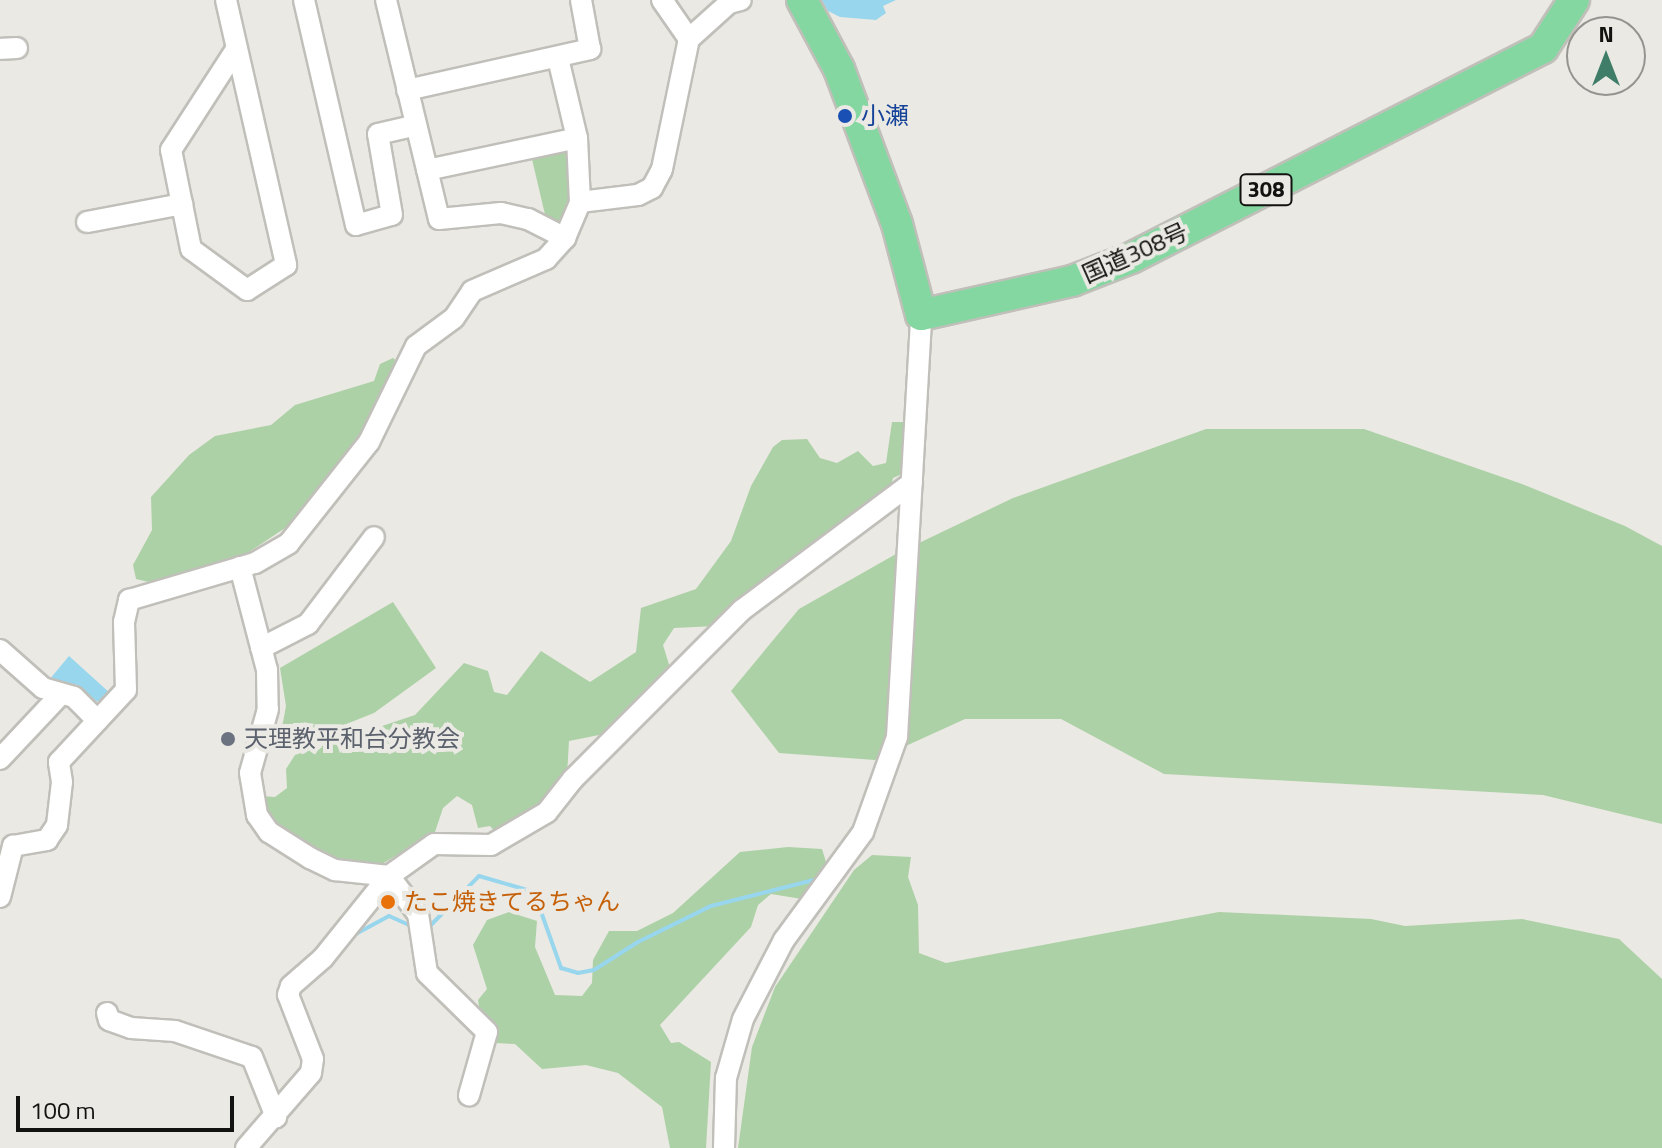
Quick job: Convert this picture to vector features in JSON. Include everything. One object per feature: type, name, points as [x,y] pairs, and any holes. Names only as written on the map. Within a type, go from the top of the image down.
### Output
[{"type":"highway","points":[[802,0],[839,69],[897,224],[921,315]]},
{"type":"highway","name":"国道308号","points":[[921,315],[1072,281],[1131,258],[1543,48],[1574,0]]},
{"type":"street","points":[[226,0],[237,48],[286,265],[247,290],[235,285],[191,249],[171,150],[237,48]]},
{"type":"street","points":[[304,0],[356,225],[392,215],[378,134],[416,125]]},
{"type":"street","points":[[386,0],[439,219],[501,213],[528,219],[565,238]]},
{"type":"street","points":[[407,90],[590,49],[581,0]]},
{"type":"street","points":[[662,0],[689,39]]},
{"type":"street","points":[[580,202],[638,195],[652,188],[662,169],[689,39],[729,3],[741,0]]},
{"type":"street","points":[[0,897],[13,846],[47,840],[52,834],[60,812],[59,762],[128,684],[124,622],[129,600],[240,567],[289,543],[345,477],[369,442],[416,346],[454,318],[472,291],[546,259],[565,238],[580,202],[577,138],[558,58]]},
{"type":"street","points":[[427,170],[577,138]]},
{"type":"street","points":[[87,222],[182,204]]},
{"type":"street","points":[[724,1148],[726,1078],[743,1019],[784,940],[863,832],[897,737],[921,315]]},
{"type":"street","points":[[246,1148],[311,1073],[313,1059],[288,995],[291,986],[323,958],[389,876],[434,844],[491,845],[547,812],[573,779],[742,610],[912,483]]},
{"type":"street","points":[[261,648],[308,624],[374,537]]},
{"type":"street","points":[[240,567],[261,648],[268,709],[250,773],[257,815],[269,832],[323,864],[357,874],[389,876]]},
{"type":"street","points":[[3,658],[43,688],[74,697],[97,720]]},
{"type":"street","points":[[0,759],[60,695]]},
{"type":"street","points":[[389,876],[421,920],[420,954],[427,973],[487,1032],[469,1095]]},
{"type":"street","points":[[107,1013],[109,1020],[131,1028],[175,1031],[252,1057],[276,1117]]},
{"type":"green space","points":[[559,148],[568,155],[573,203],[565,226],[547,223],[531,155]]},
{"type":"green space","points":[[393,358],[398,362],[370,427],[300,518],[240,558],[153,583],[136,579],[133,565],[152,530],[151,497],[189,455],[215,436],[271,425],[295,405],[374,381],[380,364]]},
{"type":"green space","points":[[892,422],[907,422],[902,474],[893,478],[890,489],[715,626],[674,628],[663,645],[671,671],[609,733],[569,741],[567,776],[521,820],[497,834],[490,826],[478,828],[472,805],[457,796],[443,808],[435,832],[382,864],[362,865],[342,863],[315,851],[280,831],[262,809],[261,796],[275,797],[287,788],[286,769],[295,755],[415,715],[464,663],[488,671],[494,692],[507,695],[541,651],[590,682],[636,652],[641,608],[696,589],[731,541],[751,486],[773,447],[782,440],[807,439],[820,458],[837,463],[858,451],[873,466],[886,463]]},
{"type":"green space","points":[[1206,429],[1364,429],[1522,484],[1625,526],[1662,546],[1662,824],[1543,795],[1164,774],[1061,719],[965,719],[875,760],[779,753],[731,691],[799,609],[896,554],[1013,498]]},
{"type":"green space","points":[[393,602],[436,668],[374,713],[286,748],[279,744],[286,706],[280,668]]},
{"type":"green space","points":[[788,847],[822,849],[826,862],[821,881],[802,899],[771,894],[758,905],[751,927],[660,1025],[671,1043],[679,1042],[711,1062],[706,1148],[670,1148],[662,1107],[618,1073],[586,1065],[542,1069],[515,1044],[495,1043],[495,1031],[480,1012],[478,1000],[487,989],[473,945],[487,920],[509,912],[537,921],[535,947],[555,995],[582,996],[592,983],[593,960],[609,931],[637,931],[673,913],[740,852]]},
{"type":"green space","points":[[872,855],[911,857],[908,877],[918,905],[919,953],[946,963],[1219,912],[1371,919],[1405,926],[1522,919],[1619,939],[1662,979],[1662,1148],[738,1148],[752,1047],[775,987],[854,870]]},
{"type":"water","points":[[822,0],[896,0],[883,6],[886,13],[876,20],[840,17],[828,11]]},
{"type":"water","points":[[69,656],[111,694],[105,702],[96,701],[78,685],[49,680]]},
{"type":"waterway","points":[[427,929],[479,876],[534,892],[561,968],[578,973],[594,970],[638,942],[711,906],[814,880]]},
{"type":"waterway","points":[[352,936],[389,916],[414,927]]},
{"type":"place","name":"小瀬","points":[[845,116]]},
{"type":"place","name":"天理教平和台分教会","points":[[228,739]]},
{"type":"place","name":"たこ焼きてるちゃん","points":[[388,902]]}]
